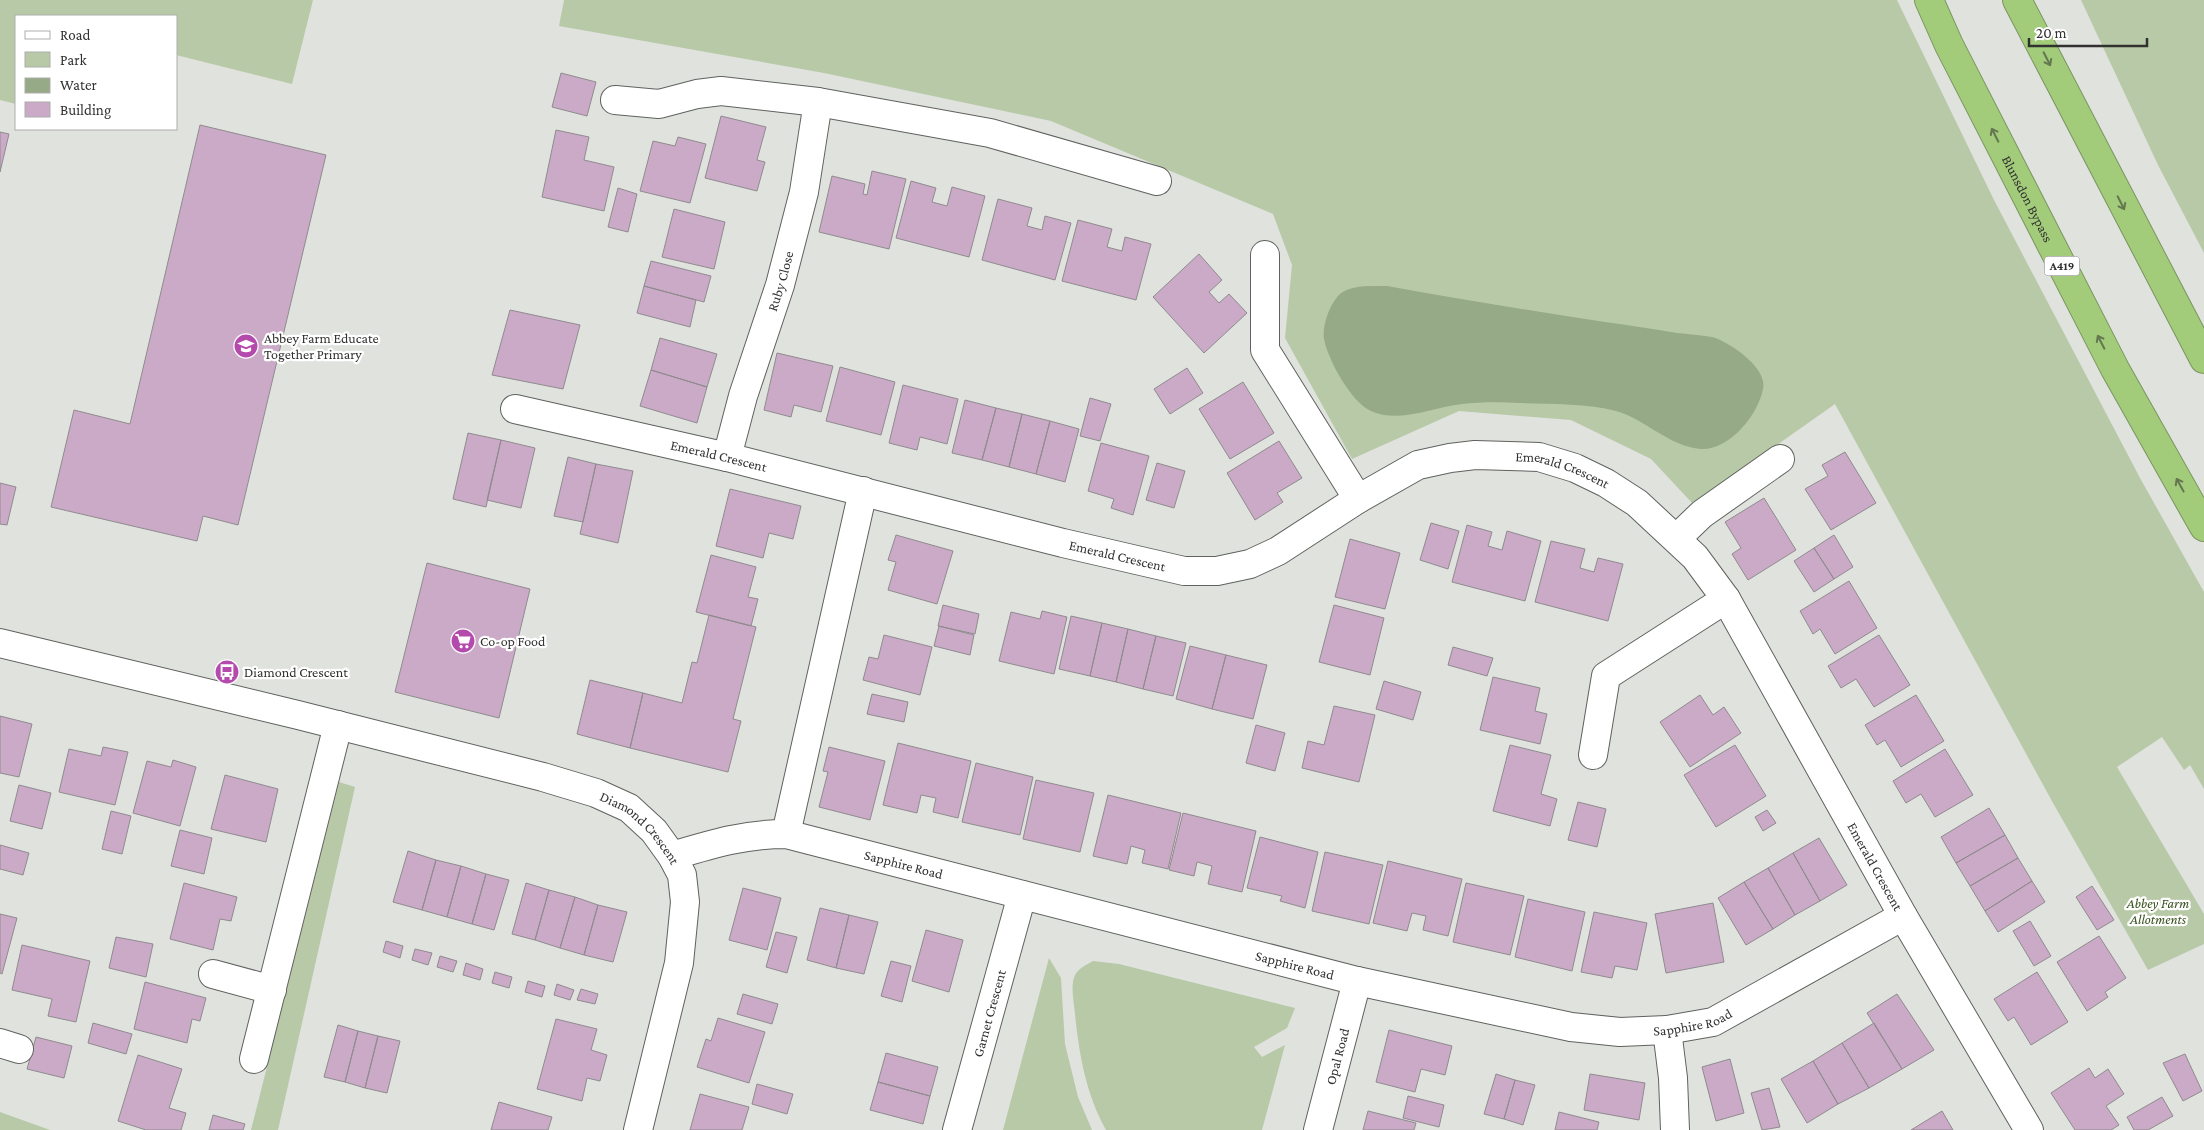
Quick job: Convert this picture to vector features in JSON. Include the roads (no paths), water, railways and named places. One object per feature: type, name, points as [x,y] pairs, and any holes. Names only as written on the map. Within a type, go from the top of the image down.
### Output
[{"type":"highway","name":"Blunsdon Bypass","points":[[1929,0],[1949,45],[2115,369],[2204,527]]},
{"type":"highway","points":[[2017,0],[2204,360]]},
{"type":"street","points":[[615,100],[659,104],[697,94],[721,91],[818,102],[990,133],[1157,182]]},
{"type":"street","name":"Ruby Close","points":[[727,457],[743,396],[783,276],[804,192],[818,102]]},
{"type":"street","points":[[1265,255],[1265,350],[1358,499]]},
{"type":"street","name":"Emerald Crescent","points":[[515,409],[662,441],[1063,543],[1184,571],[1217,571],[1250,564],[1278,551],[1358,499],[1418,466],[1450,458],[1475,455],[1538,458],[1575,468],[1606,483],[1637,503],[1677,538],[1695,557],[1726,599],[1903,916],[2029,1130]]},
{"type":"street","points":[[1677,538],[1702,514],[1780,459]]},
{"type":"street","points":[[786,834],[863,491]]},
{"type":"street","points":[[1593,755],[1606,676],[1726,599]]},
{"type":"street","name":"Diamond Crescent","points":[[0,643],[543,777],[615,800],[629,808],[654,831],[672,856],[682,875],[685,902],[683,938],[638,1130]]},
{"type":"street","points":[[254,1059],[338,725]]},
{"type":"street","name":"Sapphire Road","points":[[672,856],[733,837],[786,834],[1357,981],[1570,1027],[1620,1032],[1667,1030],[1713,1022],[1903,916]]},
{"type":"street","name":"Garnet Crescent","points":[[957,1130],[1022,895]]},
{"type":"street","points":[[213,974],[272,990]]},
{"type":"street","name":"Opal Road","points":[[1318,1130],[1357,981]]},
{"type":"street","points":[[1667,1030],[1673,1078],[1675,1130]]},
{"type":"water","points":[[1361,286],[1387,286],[1550,314],[1712,337],[1737,350],[1754,365],[1763,381],[1763,389],[1749,420],[1741,429],[1722,444],[1712,448],[1701,449],[1679,443],[1616,411],[1580,405],[1505,402],[1462,404],[1416,414],[1382,415],[1363,406],[1348,390],[1330,358],[1324,334],[1325,322],[1329,311],[1342,292]]},
{"type":"place","name":"Abbey Farm Educate Together Primary","points":[[246,346]]},
{"type":"place","name":"Co-op Food","points":[[463,641]]},
{"type":"place","name":"Diamond Crescent","points":[[227,672]]},
{"type":"park label","name":"Abbey Farm Allotments","points":[[2158,912]]}]
